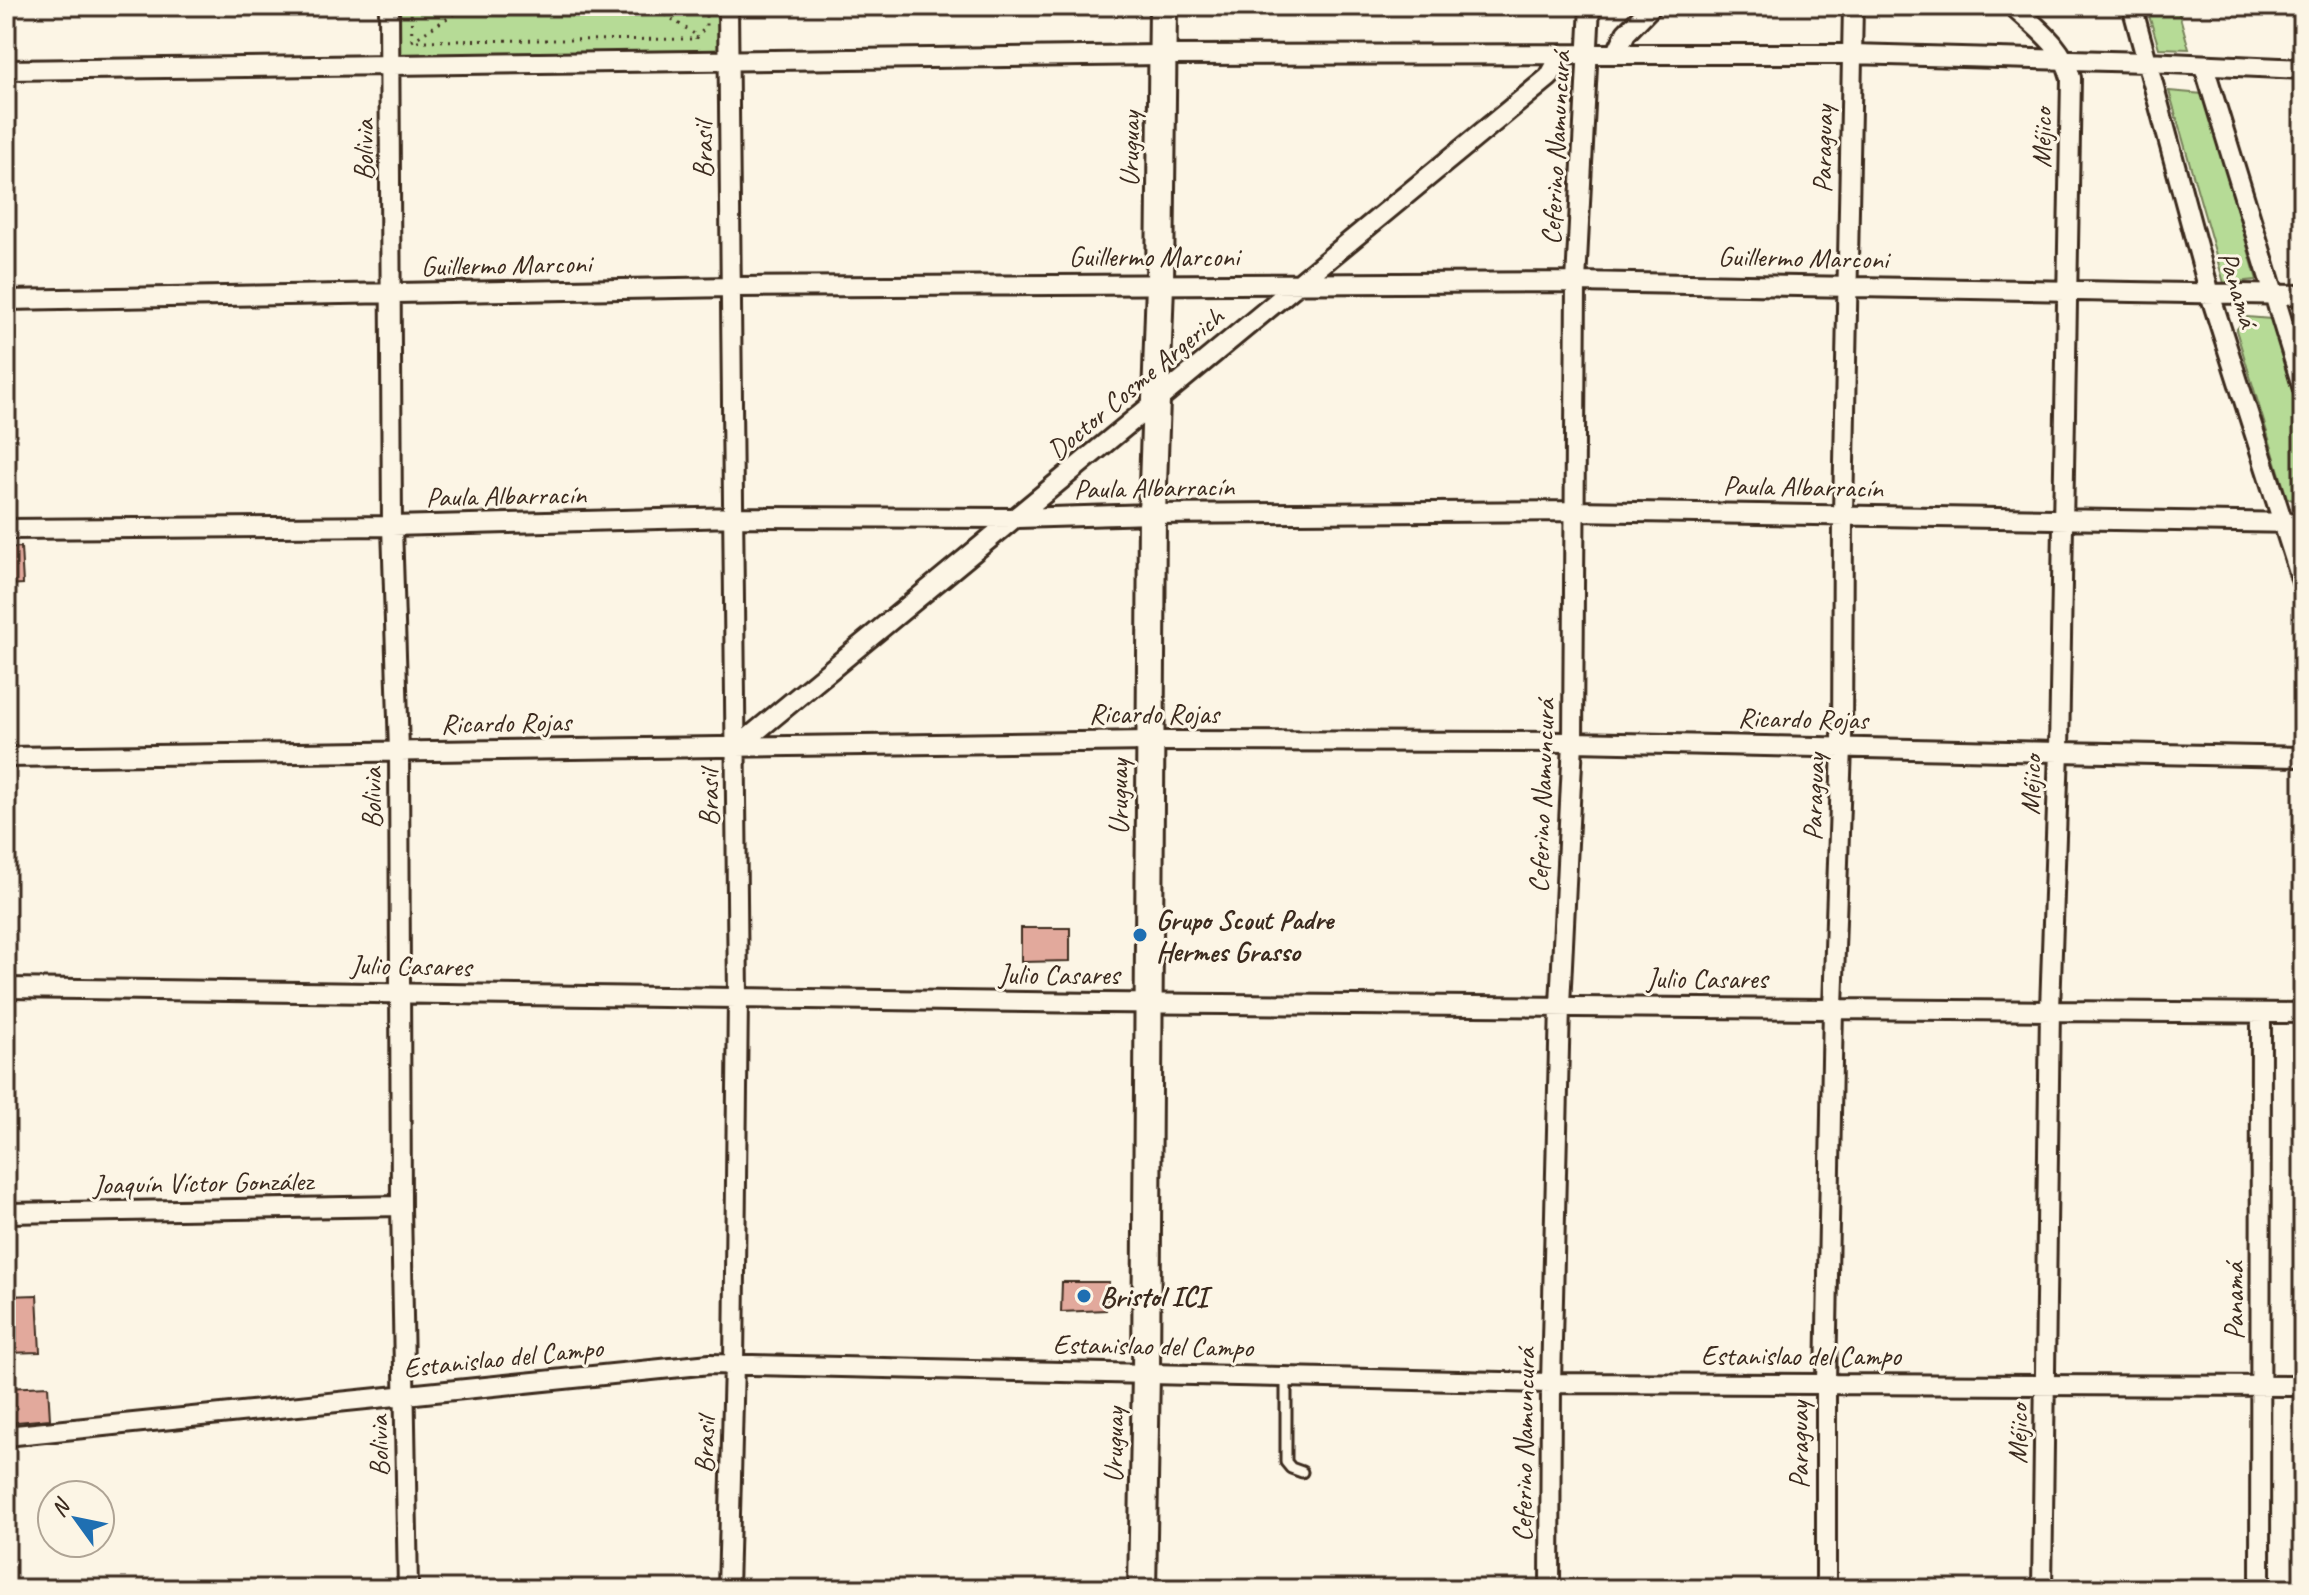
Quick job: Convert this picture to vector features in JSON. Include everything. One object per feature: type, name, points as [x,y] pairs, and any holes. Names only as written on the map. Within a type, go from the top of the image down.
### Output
[{"type":"street","name":"Bolivia","points":[[389,6],[392,526],[399,751],[401,1206],[408,1589]]},
{"type":"street","name":"Brasil","points":[[728,6],[738,997],[728,1589]]},
{"type":"street","name":"Uruguay","points":[[1142,1589],[1152,514],[1160,284],[1163,6]]},
{"type":"street","name":"Ceferino Namuncurá","points":[[1550,1589],[1551,1383],[1560,1005],[1573,742],[1576,282],[1590,6]]},
{"type":"street","points":[[1616,54],[1626,33],[1652,6]]},
{"type":"street","name":"Paraguay","points":[[1826,1589],[1826,1383],[1833,1007],[1842,746],[1843,514],[1853,6]]},
{"type":"street","points":[[2013,6],[2057,47],[2067,61]]},
{"type":"street","name":"Panamá","points":[[2132,6],[2210,294],[2294,523],[2303,585]]},
{"type":"street","points":[[6,70],[1162,55],[1562,54],[1852,54],[2303,69]]},
{"type":"street","name":"Doctor Cosme Argerich","points":[[736,748],[1549,77],[1562,54]]},
{"type":"street","name":"Méjico","points":[[2042,1589],[2050,1009],[2059,750],[2071,78],[2067,61]]},
{"type":"street","name":"Panamá","points":[[2204,66],[2303,389]]},
{"type":"street","name":"Guillermo Marconi","points":[[6,300],[731,287],[1576,282],[2303,295]]},
{"type":"street","name":"Paula Albarracín","points":[[6,529],[392,526],[734,517],[1017,518],[1574,511],[2294,523]]},
{"type":"street","name":"Ricardo Rojas","points":[[6,757],[1151,741],[1573,742],[2303,757]]},
{"type":"street","name":"Julio Casares","points":[[6,988],[2303,1013]]},
{"type":"street","name":"Panamá","points":[[2260,1589],[2261,1013]]},
{"type":"street","name":"Joaquín Víctor González","points":[[6,1213],[401,1206]]},
{"type":"street","name":"Estanislao del Campo","points":[[6,1436],[734,1364],[1551,1383],[2303,1386]]},
{"type":"lane","points":[[1286,1377],[1286,1462],[1291,1468],[1302,1472]]},
{"type":"path","points":[[411,6],[412,41]]},
{"type":"path","points":[[390,63],[412,41],[466,6]]},
{"type":"path","points":[[652,6],[696,35],[696,63]]},
{"type":"path","points":[[696,39],[706,26],[706,6]]},
{"type":"path","points":[[412,41],[696,39]]},
{"type":"green space","points":[[389,6],[728,6],[729,62],[390,63]]},
{"type":"green space","points":[[2146,6],[2177,6],[2189,49],[2159,48]]},
{"type":"green space","points":[[2169,91],[2203,94],[2257,280],[2224,283]]},
{"type":"green space","points":[[2247,317],[2271,319],[2303,427],[2303,504],[2287,498],[2236,330]]},
{"type":"building","points":[[21,547],[23,584],[6,585],[6,548]]},
{"type":"building","points":[[1021,928],[1070,928],[1070,961],[1021,962]]},
{"type":"building","name":"Bristol ICI","points":[[1062,1282],[1109,1282],[1106,1310],[1061,1312]]},
{"type":"building","points":[[37,1295],[40,1352],[6,1353],[6,1296]]},
{"type":"building","points":[[48,1386],[50,1419],[6,1423],[6,1388]]},
{"type":"place","name":"Grupo Scout Padre Hermes Grasso","points":[[1140,935]]},
{"type":"place","name":"Bristol ICI","points":[[1084,1296]]}]
